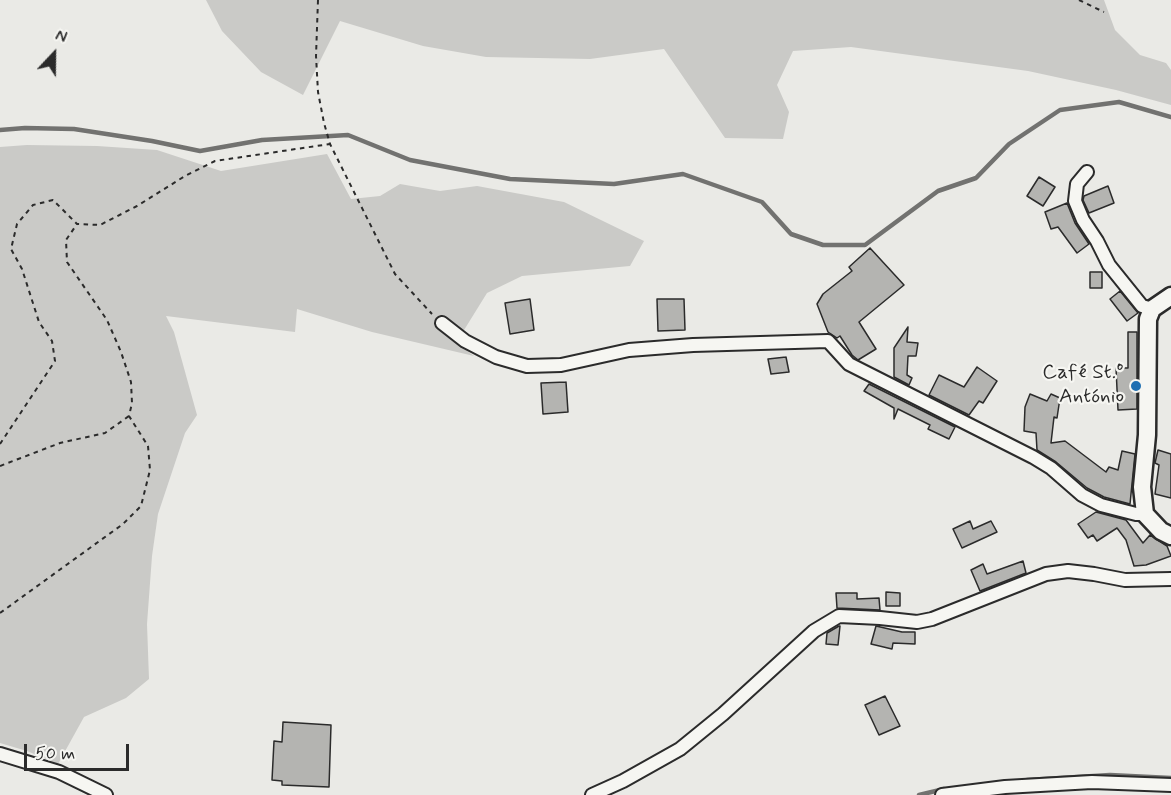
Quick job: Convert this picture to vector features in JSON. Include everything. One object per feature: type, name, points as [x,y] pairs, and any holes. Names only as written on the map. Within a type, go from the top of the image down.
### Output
[{"type":"street","points":[[1088,172],[1077,184],[1075,201],[1083,220],[1098,241],[1109,265],[1142,306],[1152,309]]},
{"type":"street","points":[[1171,296],[1152,309],[1148,320],[1147,435],[1142,487],[1144,514],[1161,531],[1171,536]]},
{"type":"street","points":[[442,323],[465,341],[496,357],[527,366],[561,365],[629,350],[650,348],[828,341],[849,364],[1033,457],[1051,468],[1083,495],[1101,505],[1144,514]]},
{"type":"street","points":[[592,795],[623,781],[680,749],[723,714],[814,631],[839,616],[917,622],[932,619],[1046,574],[1068,572],[1125,580],[1171,579]]},
{"type":"street","points":[[0,754],[59,772],[106,795]]},
{"type":"street","points":[[942,795],[1092,782],[1171,784]]},
{"type":"path","points":[[318,0],[316,56],[318,92],[330,144],[395,274],[442,323]]},
{"type":"path","points":[[1079,0],[1104,12]]},
{"type":"path","points":[[0,444],[55,361],[52,341],[39,322],[22,269],[11,249],[17,224],[33,205],[53,200],[77,224],[100,225],[215,161],[330,144]]},
{"type":"path","points":[[0,613],[123,524],[141,506],[150,470],[148,446],[129,417],[132,403],[131,382],[121,352],[107,320],[67,262],[66,240],[77,224]]},
{"type":"path","points":[[0,466],[60,443],[105,432],[129,417]]},
{"type":"shaded area","points":[[206,0],[1104,0],[1115,30],[1140,55],[1166,63],[1171,70],[1171,105],[1116,90],[1028,71],[851,47],[793,51],[777,85],[789,112],[783,139],[725,138],[664,49],[590,59],[486,57],[423,46],[340,21],[303,95],[261,72],[222,31]]},
{"type":"shaded area","points":[[27,145],[157,150],[221,171],[327,154],[351,199],[380,196],[400,184],[440,191],[477,186],[564,202],[644,241],[630,266],[522,276],[487,293],[456,343],[474,356],[372,332],[297,309],[295,332],[166,316],[174,332],[197,415],[185,433],[158,514],[147,624],[149,679],[126,698],[84,717],[58,764],[0,743],[0,147]]},
{"type":"building","points":[[1039,177],[1055,187],[1043,206],[1027,196]]},
{"type":"building","points":[[1108,186],[1114,203],[1089,213],[1083,200],[1084,196]]},
{"type":"building","points":[[1067,203],[1075,223],[1089,244],[1077,253],[1058,227],[1051,229],[1045,212]]},
{"type":"building","points":[[870,248],[904,285],[859,322],[876,349],[858,360],[840,336],[837,338],[828,332],[817,304],[823,294],[852,271],[849,267]]},
{"type":"building","points":[[1090,272],[1102,272],[1102,288],[1090,288]]},
{"type":"building","points":[[1120,291],[1138,313],[1127,321],[1110,299]]},
{"type":"building","points":[[530,299],[534,330],[510,334],[505,303]]},
{"type":"building","points":[[657,299],[684,299],[685,330],[658,331]]},
{"type":"building","points":[[908,327],[907,342],[918,343],[916,356],[908,356],[907,375],[912,378],[909,385],[894,377],[894,348]]},
{"type":"building","points":[[1128,332],[1137,332],[1137,409],[1118,410],[1116,368],[1128,368]]},
{"type":"building","points":[[786,357],[789,372],[771,374],[768,359]]},
{"type":"building","points":[[977,367],[997,381],[983,403],[979,401],[969,415],[929,395],[939,375],[964,387]]},
{"type":"building","points":[[566,382],[568,412],[543,414],[541,383]]},
{"type":"building","points":[[869,384],[955,427],[949,439],[928,429],[930,425],[898,409],[894,419],[894,408],[864,391]]},
{"type":"building","points":[[1030,394],[1047,401],[1051,394],[1060,398],[1057,418],[1054,417],[1051,443],[1065,441],[1106,472],[1109,467],[1118,470],[1122,451],[1135,454],[1130,504],[1104,497],[1087,488],[1056,462],[1037,450],[1036,433],[1024,431],[1025,407]]},
{"type":"building","points":[[1158,450],[1171,454],[1171,498],[1155,494],[1159,465],[1155,463]]},
{"type":"building","points":[[1096,512],[1126,520],[1143,543],[1150,535],[1167,546],[1171,556],[1146,565],[1134,566],[1126,540],[1117,528],[1097,541],[1093,535],[1088,538],[1078,524]]},
{"type":"building","points":[[970,521],[973,529],[991,521],[997,532],[962,548],[953,529]]},
{"type":"building","points":[[1023,561],[1026,573],[980,591],[971,570],[983,564],[987,574]]},
{"type":"building","points":[[886,592],[900,593],[900,606],[886,606]]},
{"type":"building","points":[[836,593],[857,593],[857,599],[879,598],[880,610],[837,608]]},
{"type":"building","points":[[839,626],[838,645],[826,644],[827,633]]},
{"type":"building","points":[[876,626],[902,632],[915,632],[915,644],[893,643],[892,649],[871,644]]},
{"type":"building","points":[[885,696],[900,726],[879,735],[865,705]]},
{"type":"building","points":[[283,722],[331,725],[329,787],[282,785],[282,781],[272,780],[274,741],[282,742]]},
{"type":"waterway","points":[[0,130],[74,129],[200,151],[262,140],[348,135],[410,160],[510,179],[614,184],[683,174],[762,202],[791,234],[823,245],[865,245],[938,191],[976,178],[1009,144],[1060,110],[1119,102],[1171,117]]},
{"type":"waterway","points":[[1027,780],[1110,775],[1171,778]]},
{"type":"waterway","points":[[919,795],[944,789]]},
{"type":"place","name":"Café St.º António","points":[[1136,386]]}]
